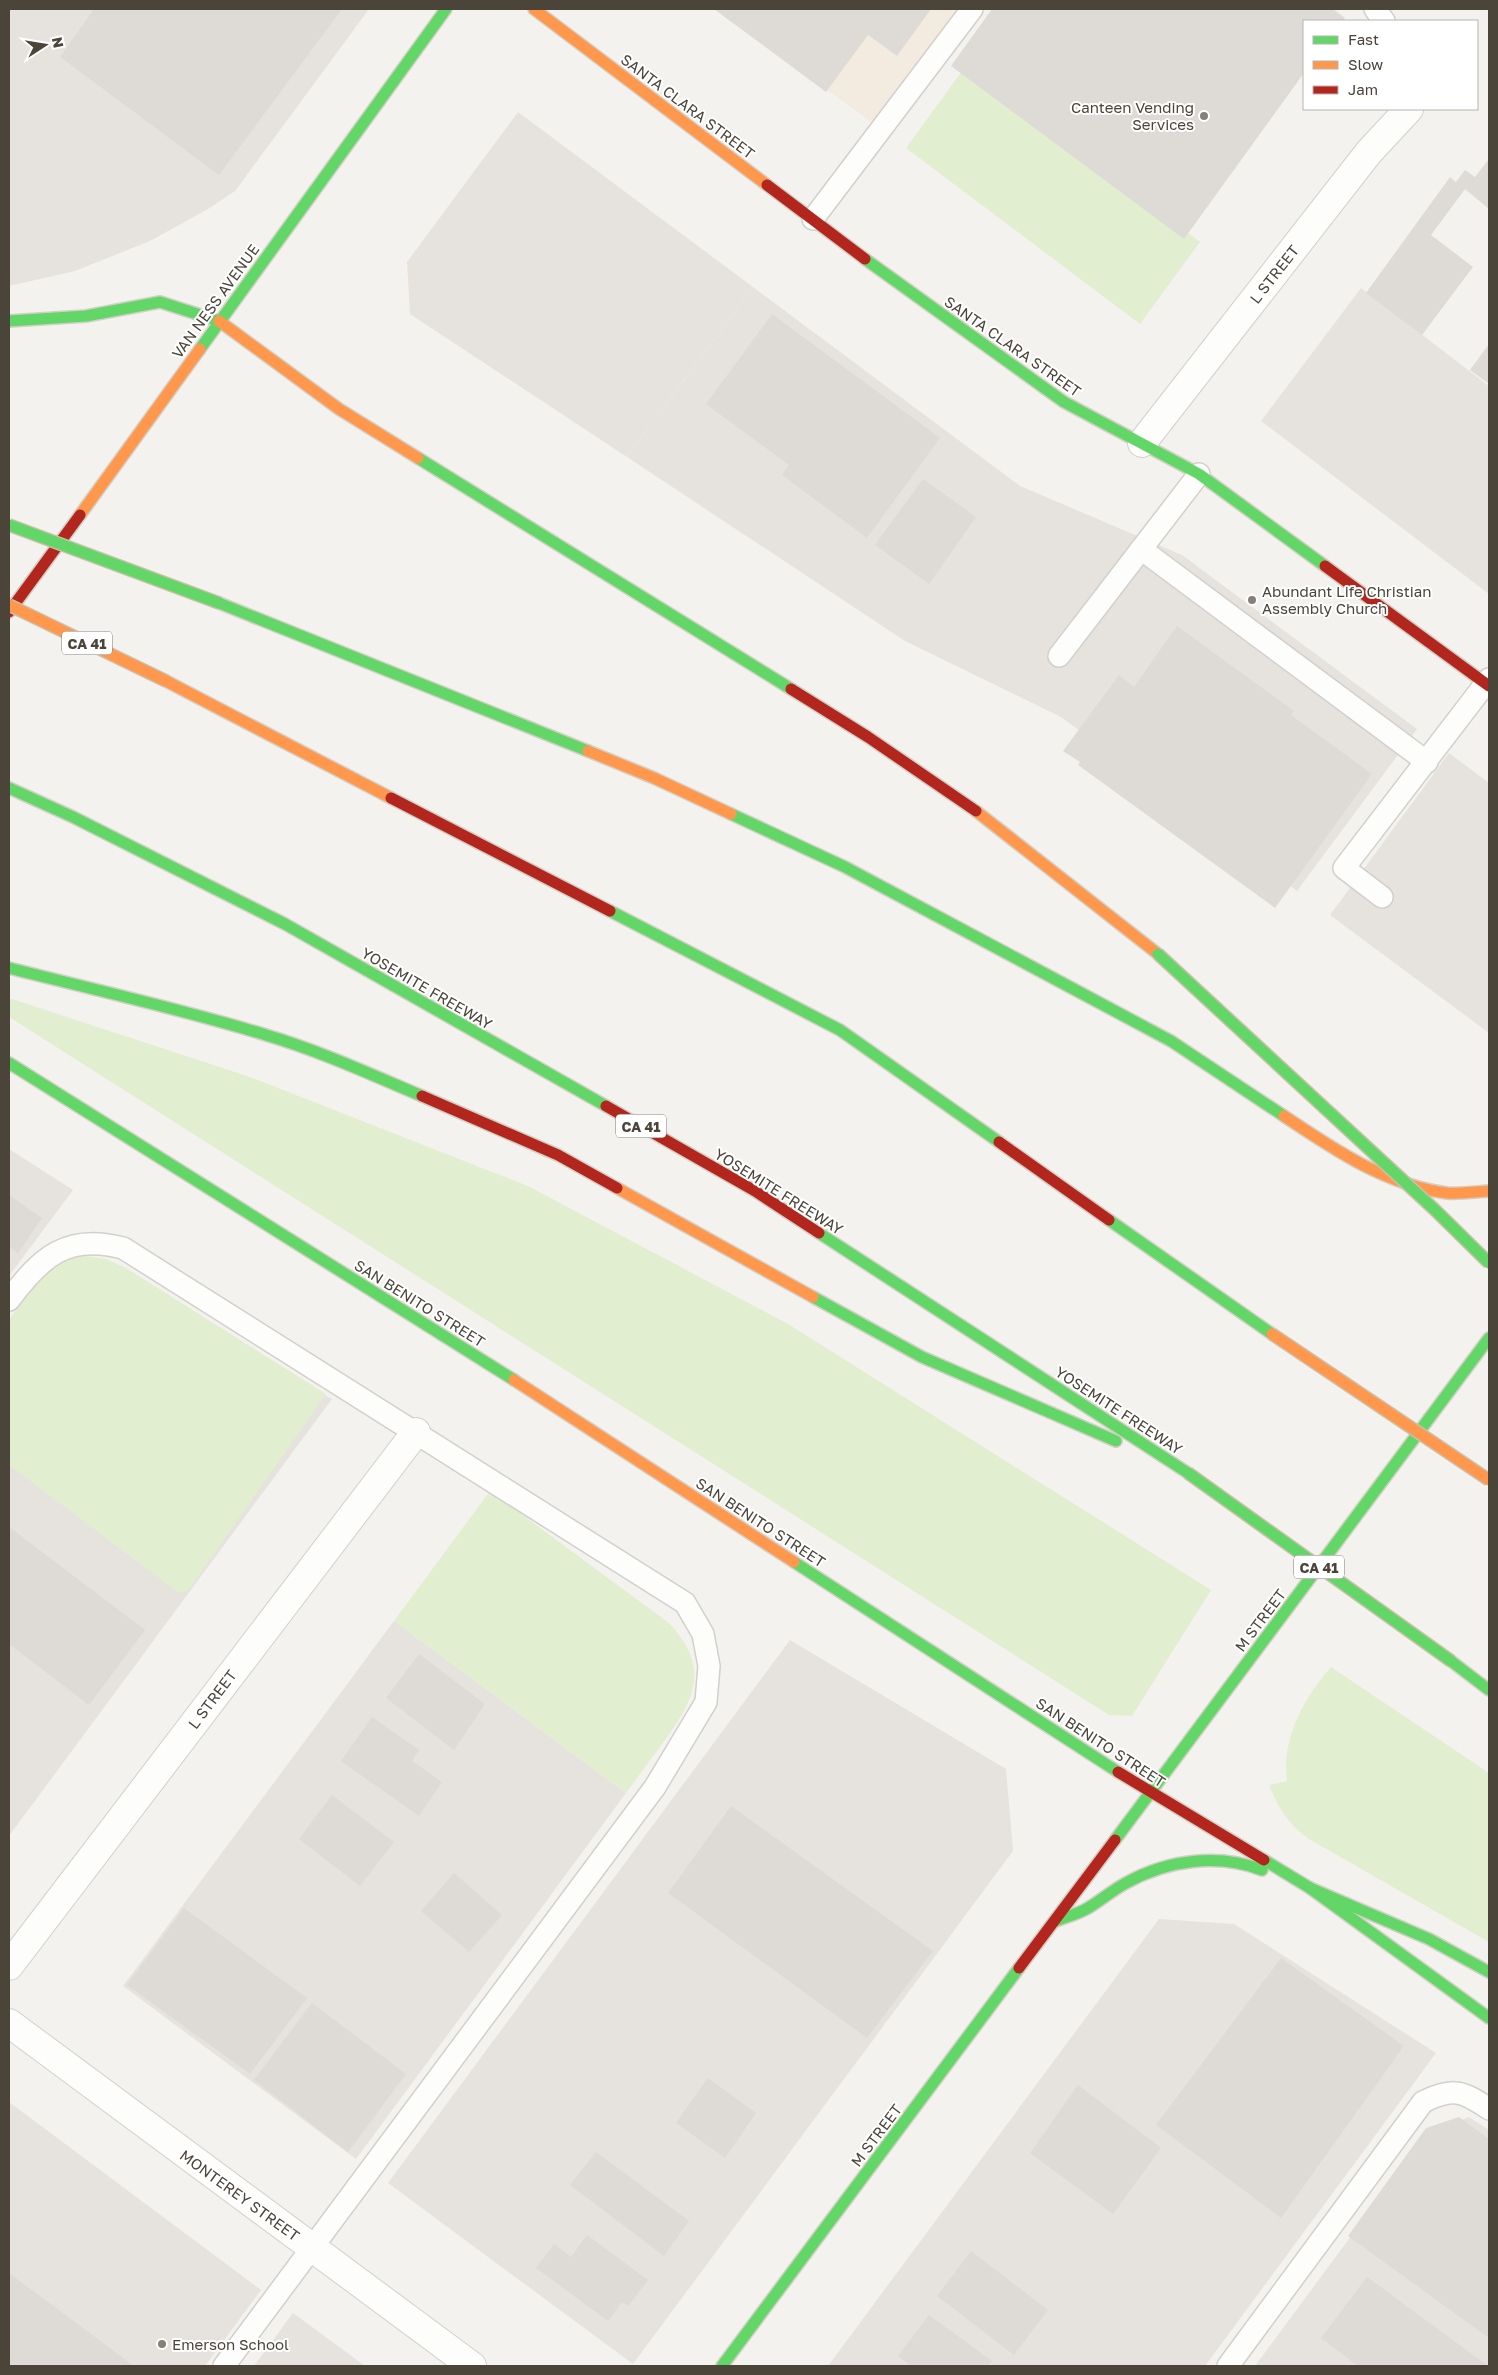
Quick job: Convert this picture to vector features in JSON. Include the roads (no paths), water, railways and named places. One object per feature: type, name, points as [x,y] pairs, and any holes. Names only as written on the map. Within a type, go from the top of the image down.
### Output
[{"type":"main road","name":"VAN NESS AVENUE","points":[[9,612],[218,321],[446,9]]},
{"type":"main road","name":"SANTA CLARA STREET","points":[[534,9],[813,219],[1064,402],[1199,474],[1489,683]]},
{"type":"main road","points":[[9,322],[86,316],[160,302],[218,321],[339,409],[876,742],[970,806],[1158,954],[1434,1209],[1489,1263]]},
{"type":"main road","points":[[9,525],[219,603],[654,778],[845,867],[1172,1041],[1322,1142],[1381,1174],[1418,1188],[1449,1193],[1489,1191]]},
{"type":"main road","name":"CA 41","points":[[9,605],[166,681],[840,1030],[1272,1334],[1489,1480]]},
{"type":"main road","name":"YOSEMITE FREEWAY","points":[[9,788],[73,817],[285,924],[755,1191],[1188,1472],[1489,1690]]},
{"type":"main road","points":[[9,968],[198,1015],[258,1032],[334,1058],[558,1155],[922,1357],[1188,1472]]},
{"type":"main road","name":"SAN BENITO STREET","points":[[9,1063],[478,1357],[1150,1793],[1310,1888],[1489,2018]]},
{"type":"main road","name":"M STREET","points":[[722,2366],[1489,1338]]},
{"type":"main road","points":[[1054,1921],[1086,1909],[1127,1882],[1172,1865],[1209,1859],[1242,1862],[1310,1888],[1429,1939],[1489,1972]]},
{"type":"street","name":"L STREET","points":[[1142,444],[1369,152],[1409,110]]},
{"type":"street","name":"L STREET","points":[[9,1966],[416,1432]]},
{"type":"street","name":"MONTEREY STREET","points":[[9,2023],[472,2366]]},
{"type":"lane","points":[[813,219],[972,9]]},
{"type":"lane","points":[[1375,9],[1383,20]]},
{"type":"lane","points":[[1059,656],[1199,474]]},
{"type":"lane","points":[[1141,549],[1427,762]]},
{"type":"lane","points":[[1382,897],[1344,868],[1489,683]]},
{"type":"lane","points":[[9,1300],[21,1284],[51,1254],[73,1246],[102,1243],[123,1248],[685,1602],[703,1634],[709,1666],[706,1702],[655,1787],[224,2366]]},
{"type":"lane","points":[[1228,2366],[1422,2102],[1432,2097],[1455,2092],[1468,2095],[1489,2110]]},
{"type":"place","name":"Canteen Vending Services","points":[[1204,116]]},
{"type":"place","name":"Abundant Life Christian Assembly Church","points":[[1252,600]]},
{"type":"place","name":"Emerson School","points":[[162,2344]]}]
